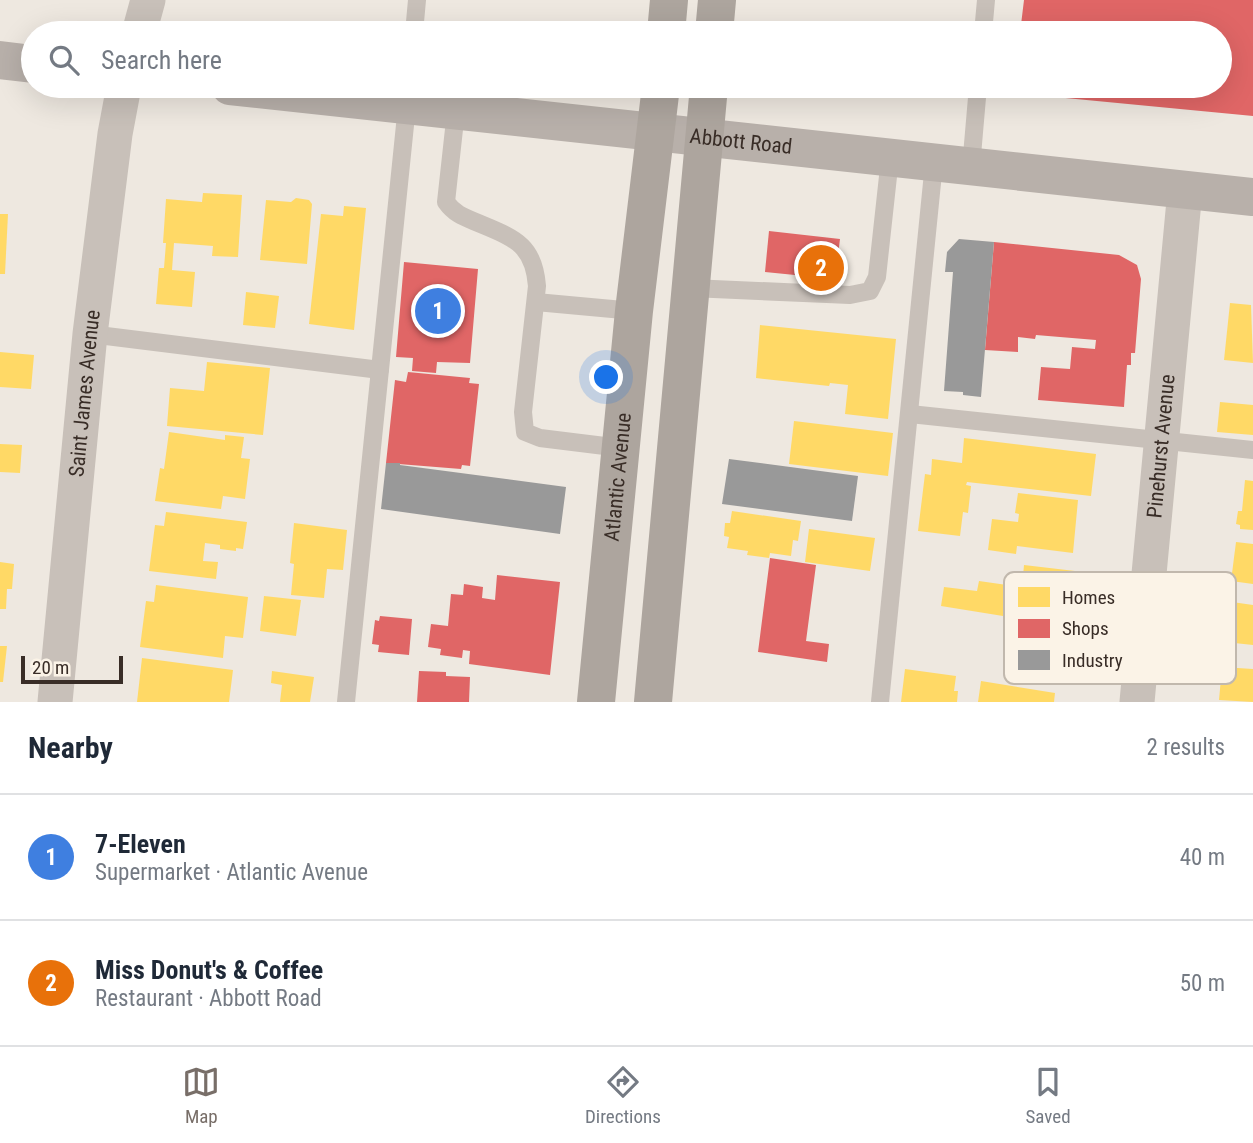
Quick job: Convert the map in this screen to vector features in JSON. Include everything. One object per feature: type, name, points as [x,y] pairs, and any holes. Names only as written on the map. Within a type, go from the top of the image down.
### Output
[{"type":"main road","points":[[667,21],[669,0]]},
{"type":"main road","points":[[715,21],[717,0]]},
{"type":"main road","name":"Atlantic Avenue","points":[[596,702],[634,311],[660,98]]},
{"type":"main road","points":[[653,702],[708,98]]},
{"type":"street","points":[[142,21],[148,0]]},
{"type":"street","points":[[0,60],[21,63]]},
{"type":"street","name":"Saint James Avenue","points":[[55,702],[90,334],[122,98]]},
{"type":"street","name":"Abbott Road","points":[[414,98],[456,111],[1253,197]]},
{"type":"street","name":"Pinehurst Avenue","points":[[1150,572],[1185,190]]},
{"type":"street","name":"Pinehurst Avenue","points":[[1137,702],[1139,684]]},
{"type":"lane","points":[[415,21],[417,0]]},
{"type":"lane","points":[[984,21],[986,0]]},
{"type":"lane","points":[[346,702],[408,98]]},
{"type":"lane","points":[[880,702],[910,414],[952,165],[974,98]]},
{"type":"lane","points":[[456,111],[446,202],[453,212],[493,230],[528,251],[536,265],[536,302],[523,412],[525,432],[540,438],[621,448]]},
{"type":"lane","points":[[691,288],[850,295],[870,291],[877,277],[890,158]]},
{"type":"lane","points":[[536,302],[634,311]]},
{"type":"lane","points":[[90,334],[380,370]]},
{"type":"lane","points":[[910,414],[1253,450]]},
{"type":"building: Homes","points":[[203,193],[242,195],[238,257],[212,256],[213,246],[174,243],[172,270],[195,272],[192,307],[156,304],[159,268],[164,268],[166,199],[202,202]]},
{"type":"building: Homes","points":[[296,198],[309,200],[312,204],[307,264],[260,260],[266,200],[291,202]]},
{"type":"building: Homes","points":[[344,206],[366,208],[354,330],[309,324],[321,214],[343,216]]},
{"type":"building: Homes","points":[[0,214],[8,214],[5,274],[0,274]]},
{"type":"building: Homes","points":[[246,292],[279,296],[275,328],[243,325]]},
{"type":"building: Homes","points":[[1230,303],[1251,305],[1253,363],[1224,360]]},
{"type":"building: Homes","points":[[760,325],[896,339],[888,419],[845,414],[848,385],[830,383],[829,386],[756,378]]},
{"type":"building: Homes","points":[[0,352],[34,355],[31,389],[0,387]]},
{"type":"building: Homes","points":[[207,362],[270,368],[263,435],[167,426],[170,388],[204,391]]},
{"type":"building: Homes","points":[[1220,402],[1253,405],[1253,435],[1217,432]]},
{"type":"building: Homes","points":[[794,421],[893,433],[888,476],[789,464]]},
{"type":"building: Homes","points":[[169,432],[225,440],[225,435],[244,437],[241,458],[250,459],[245,499],[223,496],[221,509],[155,501],[160,468],[164,469]]},
{"type":"building: Homes","points":[[964,438],[1096,454],[1091,496],[967,482],[966,485],[971,486],[968,513],[963,512],[960,536],[918,531],[925,474],[931,475],[932,459],[962,463]]},
{"type":"building: Homes","points":[[0,444],[22,445],[20,473],[0,472]]},
{"type":"building: Homes","points":[[1245,480],[1253,481],[1253,530],[1240,529],[1240,525],[1236,524],[1238,511],[1242,511]]},
{"type":"building: Homes","points":[[1018,493],[1078,500],[1073,553],[1017,546],[1016,554],[988,550],[992,519],[1018,522],[1019,514],[1015,513]]},
{"type":"building: Homes","points":[[732,511],[801,521],[798,541],[793,540],[791,556],[770,553],[769,558],[747,555],[748,551],[727,548],[729,537],[724,536],[725,523],[730,523]]},
{"type":"building: Homes","points":[[166,512],[247,522],[243,549],[220,549],[220,545],[205,543],[203,561],[218,562],[216,579],[149,571],[155,525],[164,526]]},
{"type":"building: Homes","points":[[294,523],[347,530],[343,570],[327,569],[324,598],[291,595],[294,564],[290,563]]},
{"type":"building: Homes","points":[[809,529],[875,538],[870,571],[805,562]]},
{"type":"building: Homes","points":[[1236,542],[1253,544],[1253,584],[1236,582],[1236,572],[1232,572]]},
{"type":"building: Homes","points":[[0,562],[14,564],[12,589],[7,589],[6,609],[0,609]]},
{"type":"building: Homes","points":[[1024,565],[1075,571],[1075,572],[1023,572]]},
{"type":"building: Homes","points":[[979,581],[1004,585],[1003,616],[941,606],[944,587],[977,591]]},
{"type":"building: Homes","points":[[156,585],[248,597],[243,638],[225,636],[223,658],[140,647],[146,601],[154,602]]},
{"type":"building: Homes","points":[[264,596],[301,600],[296,636],[260,631]]},
{"type":"building: Homes","points":[[1236,603],[1253,605],[1253,645],[1236,643]]},
{"type":"building: Homes","points":[[0,646],[7,646],[3,682],[0,682]]},
{"type":"building: Homes","points":[[142,658],[233,670],[229,702],[137,702]]},
{"type":"building: Homes","points":[[1236,668],[1253,669],[1253,702],[1219,700],[1220,684],[1236,684]]},
{"type":"building: Homes","points":[[905,669],[956,676],[954,691],[958,691],[957,702],[901,702]]},
{"type":"building: Homes","points":[[272,671],[314,677],[310,702],[280,702],[282,685],[271,683]]},
{"type":"building: Homes","points":[[981,681],[1055,693],[1054,702],[978,702]]},
{"type":"building: Shops","points":[[1024,0],[1253,0],[1253,116],[1066,98],[1232,98],[1232,21],[1021,21]]},
{"type":"building: Shops","points":[[769,231],[840,239],[835,279],[765,272]]},
{"type":"building: Shops","points":[[994,242],[1119,255],[1137,265],[1141,279],[1135,353],[1131,353],[1131,365],[1127,365],[1124,407],[1038,400],[1041,367],[1070,369],[1072,347],[1095,349],[1096,340],[1036,335],[1035,339],[1018,337],[1018,352],[985,350]]},
{"type":"building: Shops","points":[[404,262],[478,269],[470,363],[437,362],[436,373],[412,371],[413,358],[396,357]]},
{"type":"building: Shops","points":[[408,372],[470,378],[469,383],[479,384],[470,466],[462,465],[461,469],[386,463],[395,380],[406,382]]},
{"type":"building: Shops","points":[[770,558],[816,565],[806,641],[829,644],[827,662],[758,652]]},
{"type":"building: Shops","points":[[497,575],[560,582],[550,675],[469,664],[470,651],[463,650],[462,658],[440,655],[441,649],[428,647],[431,624],[448,626],[451,594],[463,595],[464,584],[483,587],[482,598],[495,600]]},
{"type":"building: Shops","points":[[380,616],[412,619],[409,655],[378,652],[379,645],[372,644],[375,620],[379,621]]},
{"type":"building: Shops","points":[[419,671],[446,672],[446,676],[470,677],[469,702],[417,702]]},
{"type":"building: Industry","points":[[959,239],[994,242],[981,397],[944,391],[953,272],[945,272],[947,252]]},
{"type":"building: Industry","points":[[729,459],[858,476],[852,521],[722,504]]},
{"type":"building: Industry","points":[[386,463],[566,487],[560,534],[381,509]]},
{"type":"place","name":"Miss Donut's & Coffee","points":[[821,268]]},
{"type":"place","name":"7-Eleven","points":[[438,311]]}]
